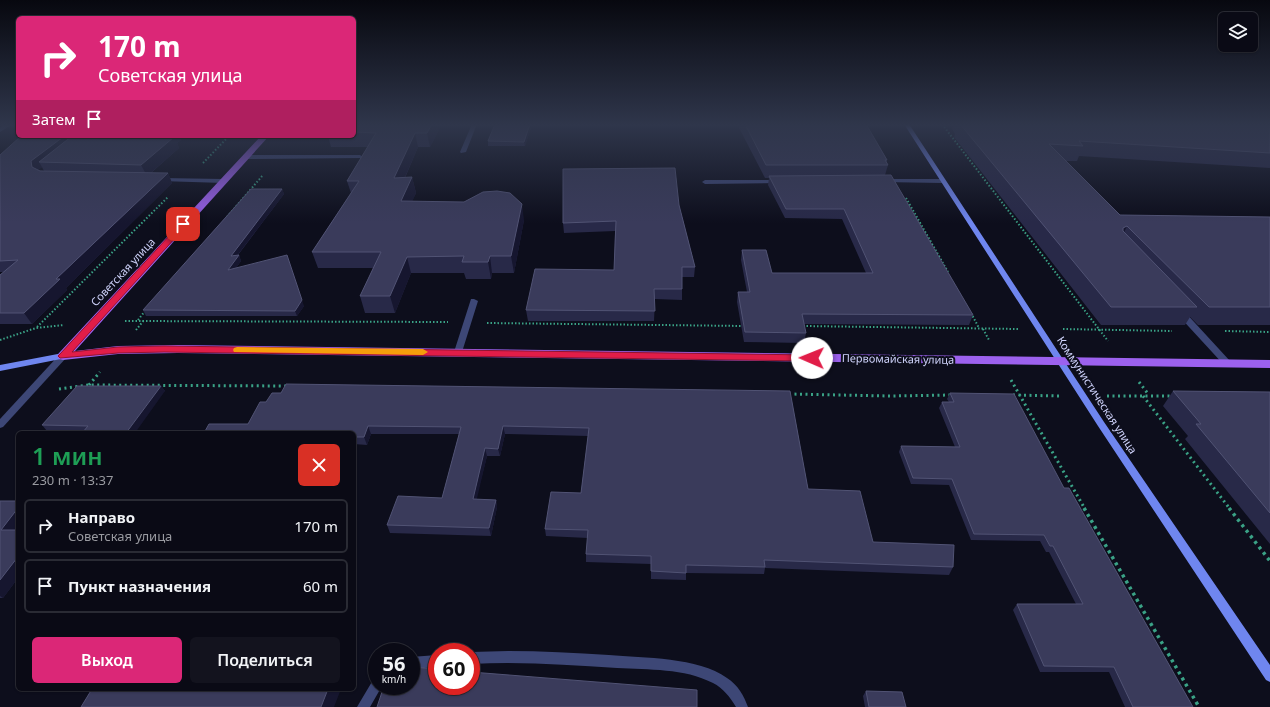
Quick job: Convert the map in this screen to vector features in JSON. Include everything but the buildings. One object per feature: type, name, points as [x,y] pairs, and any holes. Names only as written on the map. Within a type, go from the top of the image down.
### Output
[{"type":"main road","name":"Советская улица","points":[[63,356],[246,157]]},
{"type":"main road","name":"Коммунистическая улица","points":[[927,157],[1083,396],[1270,676]]},
{"type":"main road","name":"Первомайская улица","points":[[0,368],[63,356],[118,350],[150,349],[1270,364]]},
{"type":"street","points":[[246,157],[360,157]]},
{"type":"street","points":[[155,180],[224,181]]},
{"type":"street","points":[[881,181],[943,181]]},
{"type":"street","points":[[705,182],[781,182]]},
{"type":"street","points":[[458,352],[474,301]]},
{"type":"street","points":[[1176,308],[1228,363]]},
{"type":"street","name":"Советская улица","points":[[0,425],[63,356]]},
{"type":"street","points":[[480,658],[533,656],[677,666],[715,677],[729,687],[739,699],[742,707]]},
{"type":"street","points":[[363,707],[370,695]]},
{"type":"path","points":[[37,327],[208,157]]},
{"type":"path","points":[[224,221],[279,157]]},
{"type":"path","points":[[967,157],[1099,329]]},
{"type":"path","points":[[896,181],[949,275]]},
{"type":"path","points":[[148,308],[138,320],[467,322],[751,326]]},
{"type":"path","points":[[798,326],[979,328],[968,308]]},
{"type":"path","points":[[983,328],[1019,396],[1199,707]]},
{"type":"path","points":[[88,385],[294,386]]},
{"type":"path","points":[[786,394],[890,396],[957,395]]},
{"type":"path","points":[[1011,395],[1180,396]]},
{"type":"path","points":[[1143,396],[1270,561]]},
{"type":"slow traffic","points":[[237,350],[423,352]]},
{"type":"route","points":[[183,224],[63,356],[118,350],[164,349],[812,358]]}]
